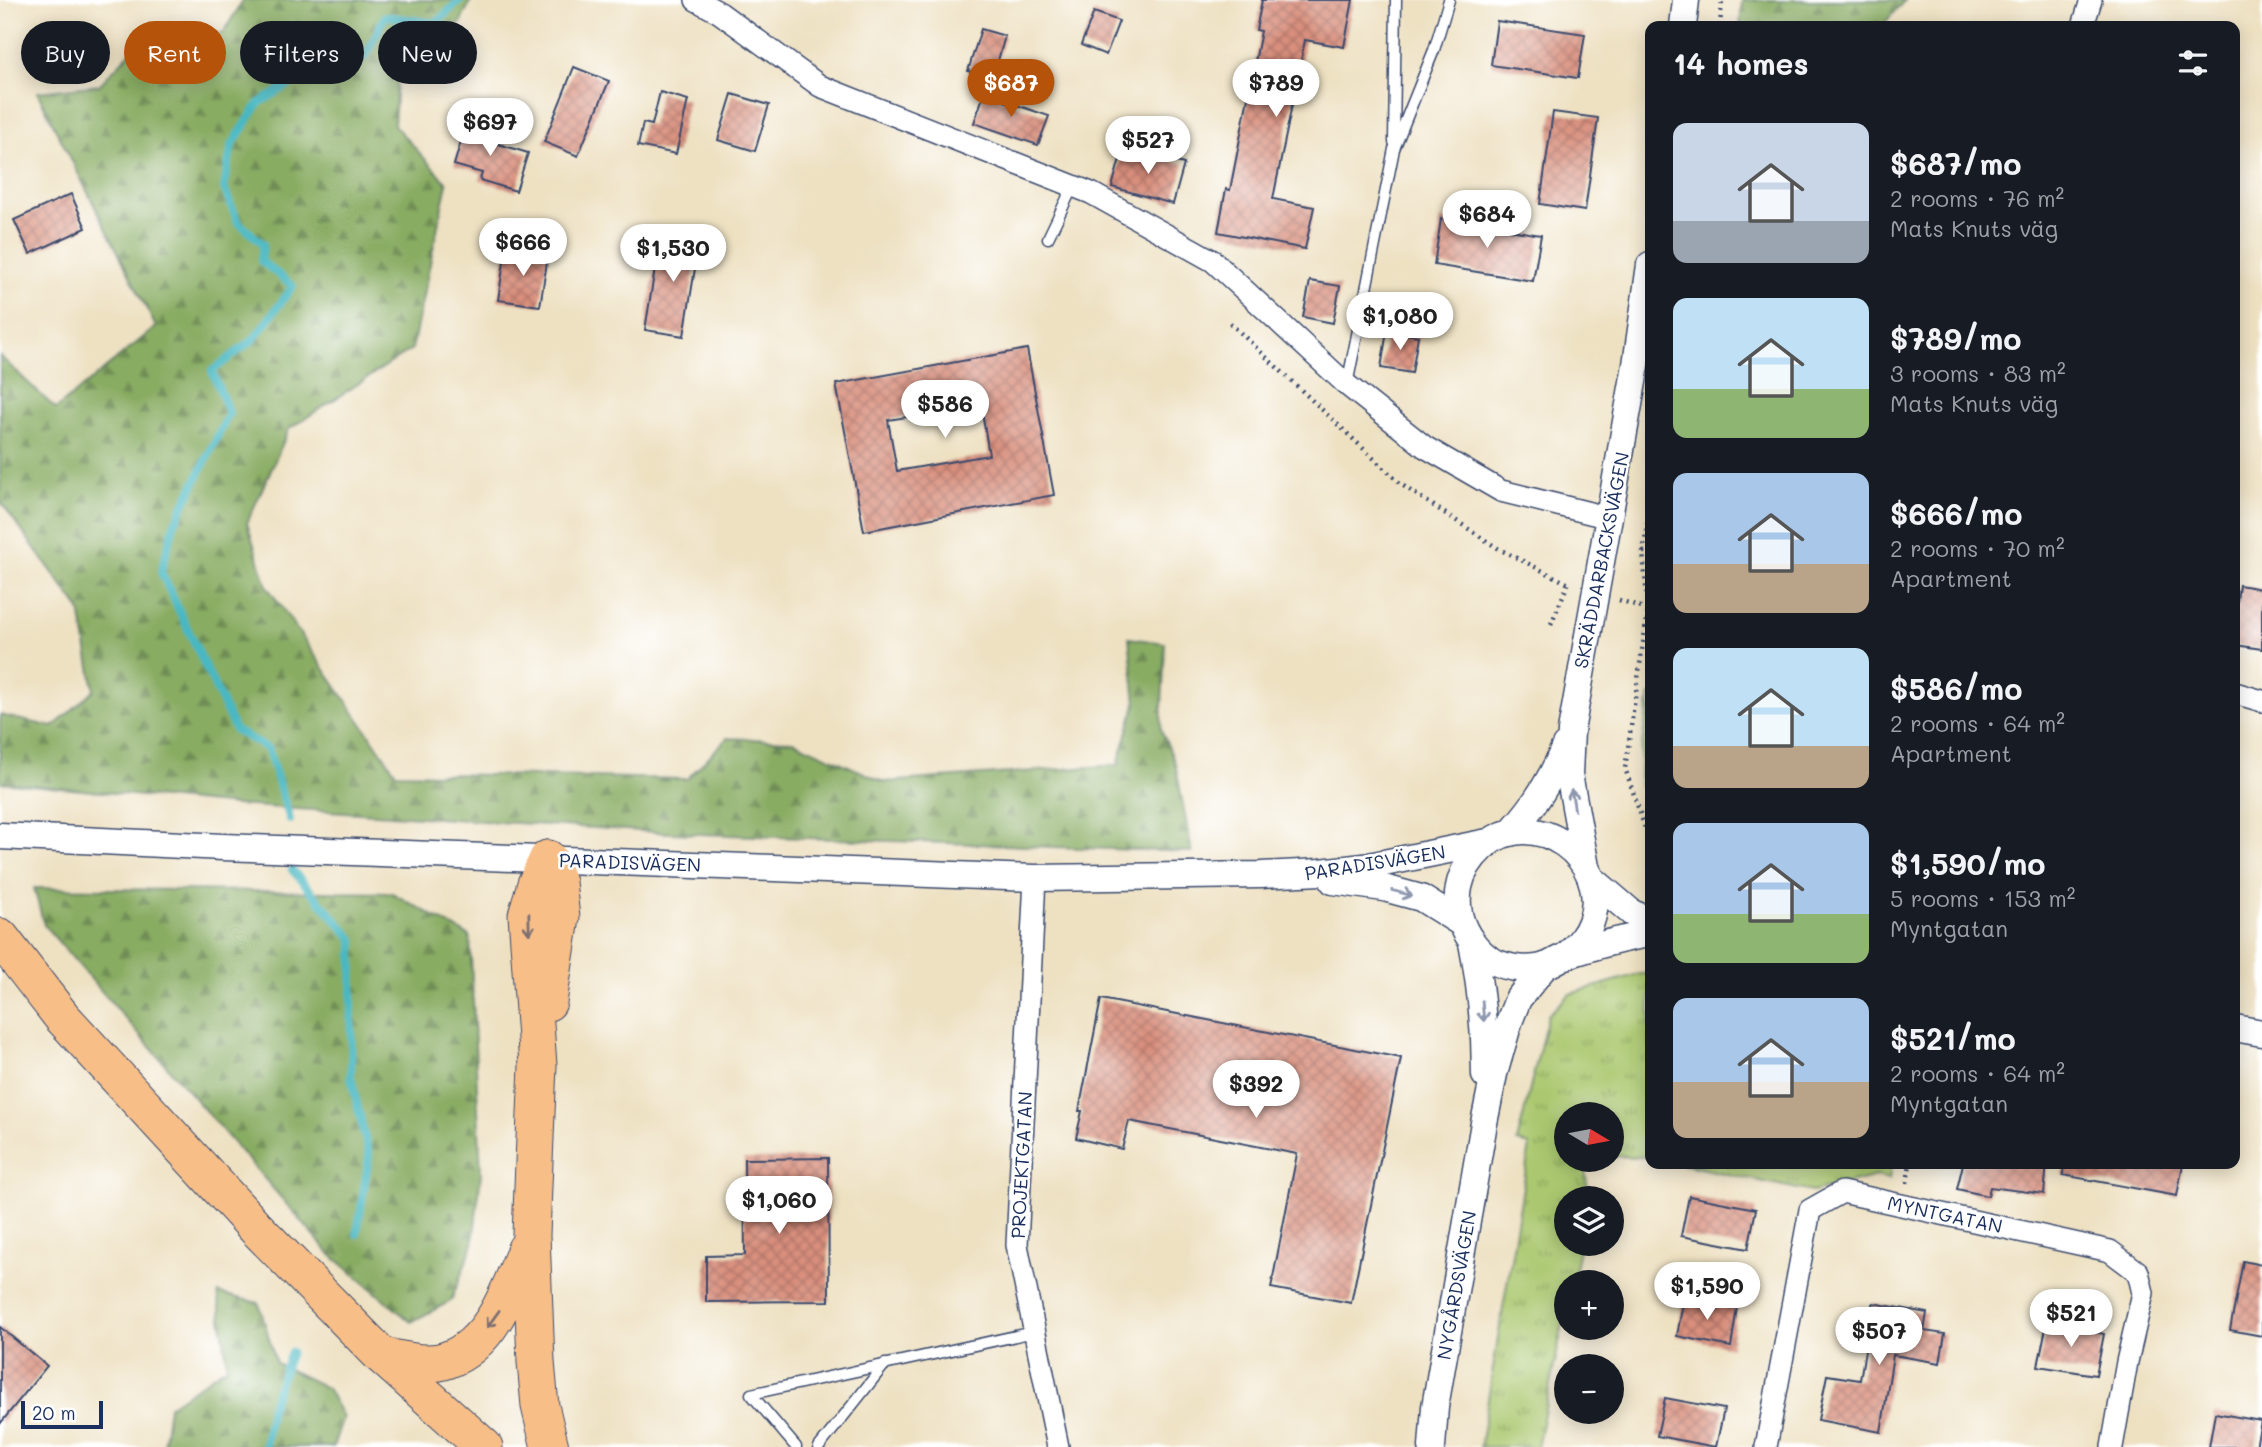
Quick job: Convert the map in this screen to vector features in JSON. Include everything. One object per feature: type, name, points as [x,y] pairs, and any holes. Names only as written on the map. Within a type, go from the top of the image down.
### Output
[{"type":"highway","points":[[548,859],[536,884],[527,915],[538,1065],[531,1235],[536,1362],[540,1406],[550,1447]]},
{"type":"highway","points":[[0,937],[62,1017],[257,1228],[383,1356],[484,1447]]},
{"type":"highway","points":[[0,971],[47,1030],[239,1240],[368,1372],[448,1447]]},
{"type":"highway","points":[[383,1356],[414,1362],[445,1361],[471,1345],[497,1313],[508,1294],[531,1235]]},
{"type":"street","points":[[696,0],[720,13],[820,86],[1091,193],[1213,261],[1347,385],[1425,447],[1501,491],[1610,519]]},
{"type":"street","points":[[1684,21],[1686,0]]},
{"type":"street","points":[[2085,21],[2091,0]]},
{"type":"street","name":"SKRÄDDARBACKSVÄGEN","points":[[1588,872],[1569,774],[1570,731],[1610,519],[1645,301]]},
{"type":"street","points":[[2240,695],[2262,701]]},
{"type":"street","name":"SKRÄDDARBACKSVÄGEN","points":[[1499,838],[1529,812],[1544,792],[1570,731]]},
{"type":"street","points":[[1645,918],[1632,913],[1588,872],[1572,849],[1554,837],[1532,832],[1499,838],[1471,858],[1461,878],[1457,901],[1466,933],[1487,957],[1505,966],[1525,969],[1645,935]]},
{"type":"street","name":"PARADISVÄGEN","points":[[0,836],[264,849],[1035,878],[1261,875],[1364,867],[1499,838]]},
{"type":"street","points":[[1556,961],[1582,940],[1592,921],[1594,899],[1588,872]]},
{"type":"street","name":"PARADISVÄGEN","points":[[1261,875],[1384,888],[1421,898],[1466,933]]},
{"type":"street","name":"PROJEKTGATAN","points":[[1035,878],[1017,1245],[1058,1447]]},
{"type":"street","name":"NYGÅRDSVÄGEN","points":[[1466,933],[1481,987],[1485,1028],[1484,1123]]},
{"type":"street","name":"NYGÅRDSVÄGEN","points":[[1432,1447],[1435,1407],[1494,1074],[1518,999],[1556,961]]},
{"type":"street","points":[[2240,1029],[2262,1033]]},
{"type":"street","name":"MYNTGATAN","points":[[1766,1447],[1810,1210],[1842,1192],[2110,1251],[2138,1272],[2143,1293],[2112,1447]]},
{"type":"lane","points":[[1347,385],[1394,149],[1396,0]]},
{"type":"lane","points":[[1394,149],[1434,50],[1449,0]]},
{"type":"lane","points":[[1048,238],[1073,186]]},
{"type":"lane","points":[[796,1447],[751,1394],[1034,1332]]},
{"type":"lane","points":[[818,1447],[886,1364]]},
{"type":"path","points":[[1720,21],[1722,0]]},
{"type":"path","points":[[1230,323],[1402,485],[1499,549]]},
{"type":"path","points":[[1645,540],[1645,575]]},
{"type":"path","points":[[1551,624],[1568,584]]},
{"type":"path","points":[[1645,630],[1625,768],[1645,828]]},
{"type":"green space","points":[[243,0],[471,0],[461,21],[378,21],[378,84],[397,84],[394,125],[447,183],[412,349],[289,429],[247,523],[267,586],[396,773],[687,779],[727,738],[793,741],[884,782],[1118,765],[1136,703],[1129,638],[1165,643],[1161,729],[1175,763],[1192,852],[671,833],[235,805],[0,782],[0,715],[53,727],[94,690],[80,610],[0,501],[0,356],[56,409],[156,327],[37,92],[110,84],[110,74],[124,59],[124,84],[226,84],[226,28]]},
{"type":"green space","points":[[1742,0],[1905,0],[1886,21],[1740,21]]},
{"type":"green space","points":[[1645,726],[1645,792],[1640,786]]},
{"type":"green space","points":[[34,888],[392,893],[470,936],[481,1173],[473,1244],[451,1301],[411,1322],[329,1253],[44,925]]},
{"type":"green space","points":[[1645,974],[1645,1157],[1624,1156],[1624,1102],[1554,1102],[1554,1172],[1585,1172],[1588,1186],[1554,1186],[1554,1256],[1578,1256],[1575,1270],[1554,1270],[1554,1340],[1560,1340],[1557,1354],[1554,1354],[1554,1367],[1537,1447],[1480,1447],[1530,1145],[1517,1142],[1548,1015],[1570,994]]},
{"type":"green space","points":[[1704,1169],[1890,1169],[1889,1179],[1876,1176],[1812,1192]]},
{"type":"green space","points":[[218,1293],[259,1303],[276,1363],[327,1388],[343,1417],[333,1447],[163,1447],[169,1406],[227,1366]]},
{"type":"building","points":[[1262,0],[1353,0],[1344,47],[1305,40],[1273,199],[1314,207],[1305,249],[1218,232],[1226,189],[1230,190],[1261,31],[1256,30]]},
{"type":"building","points":[[1094,12],[1119,21],[1106,55],[1081,45]]},
{"type":"building","points":[[1497,21],[1585,34],[1578,78],[1491,65]]},
{"type":"building","points":[[981,29],[1005,36],[993,78],[968,71]]},
{"type":"building","points":[[574,67],[609,81],[578,156],[544,142]]},
{"type":"building","points":[[660,92],[688,100],[676,154],[638,146],[643,123],[652,125]]},
{"type":"building","points":[[732,94],[769,105],[755,151],[718,140]]},
{"type":"building","points":[[984,94],[1049,116],[1038,145],[974,123]]},
{"type":"building","points":[[1553,112],[1598,118],[1585,211],[1540,204]]},
{"type":"building","points":[[466,124],[494,132],[492,142],[528,153],[516,191],[480,180],[482,173],[454,165]]},
{"type":"building","points":[[1123,148],[1184,164],[1173,204],[1112,187]]},
{"type":"building","points":[[71,194],[86,228],[30,254],[14,220]]},
{"type":"building","points":[[1441,219],[1541,235],[1533,281],[1434,265]]},
{"type":"building","points":[[661,232],[700,238],[684,336],[645,330]]},
{"type":"building","points":[[506,249],[548,256],[540,306],[498,300]]},
{"type":"building","points":[[1310,281],[1340,286],[1333,323],[1303,317]]},
{"type":"building","points":[[1387,331],[1418,336],[1412,373],[1381,368]]},
{"type":"building","points":[[1027,349],[1054,495],[864,531],[836,384]],"holes":[[[981,405],[989,455],[897,471],[888,420]]]},
{"type":"building","points":[[2240,585],[2262,589],[2262,649],[2240,646]]},
{"type":"building","points":[[1101,999],[1401,1058],[1351,1303],[1271,1288],[1297,1154],[1129,1121],[1122,1149],[1076,1138]]},
{"type":"building","points":[[828,1158],[829,1301],[706,1302],[706,1256],[745,1255],[744,1159]]},
{"type":"building","points":[[1962,1169],[2046,1169],[2044,1194],[1990,1187],[1988,1196],[1957,1189]]},
{"type":"building","points":[[2064,1169],[2182,1169],[2177,1196],[2063,1175]]},
{"type":"building","points":[[1689,1196],[1756,1209],[1748,1249],[1681,1236]]},
{"type":"building","points":[[2243,1261],[2262,1265],[2262,1336],[2230,1330]]},
{"type":"building","points":[[1684,1297],[1737,1307],[1731,1347],[1677,1336]]},
{"type":"building","points":[[1873,1303],[1927,1313],[1924,1331],[1945,1334],[1940,1363],[1893,1355],[1881,1432],[1818,1420],[1827,1375],[1860,1380]]},
{"type":"building","points":[[2047,1323],[2104,1334],[2096,1375],[2038,1366]]},
{"type":"building","points":[[0,1327],[47,1366],[0,1424]]},
{"type":"building","points":[[1665,1398],[1724,1409],[1716,1447],[1657,1436]]},
{"type":"building","points":[[2215,1413],[2261,1421],[2256,1447],[2209,1447]]},
{"type":"waterway","points":[[290,820],[268,749],[235,730],[161,572],[174,525],[229,413],[212,371],[254,339],[293,286],[261,261],[263,244],[238,222],[224,188],[232,145],[259,103],[330,61],[365,57],[385,16],[436,23],[460,0]]},
{"type":"waterway","points":[[292,870],[353,939],[351,1077],[369,1156],[357,1234]]},
{"type":"waterway","points":[[265,1447],[271,1406],[291,1352]]}]
